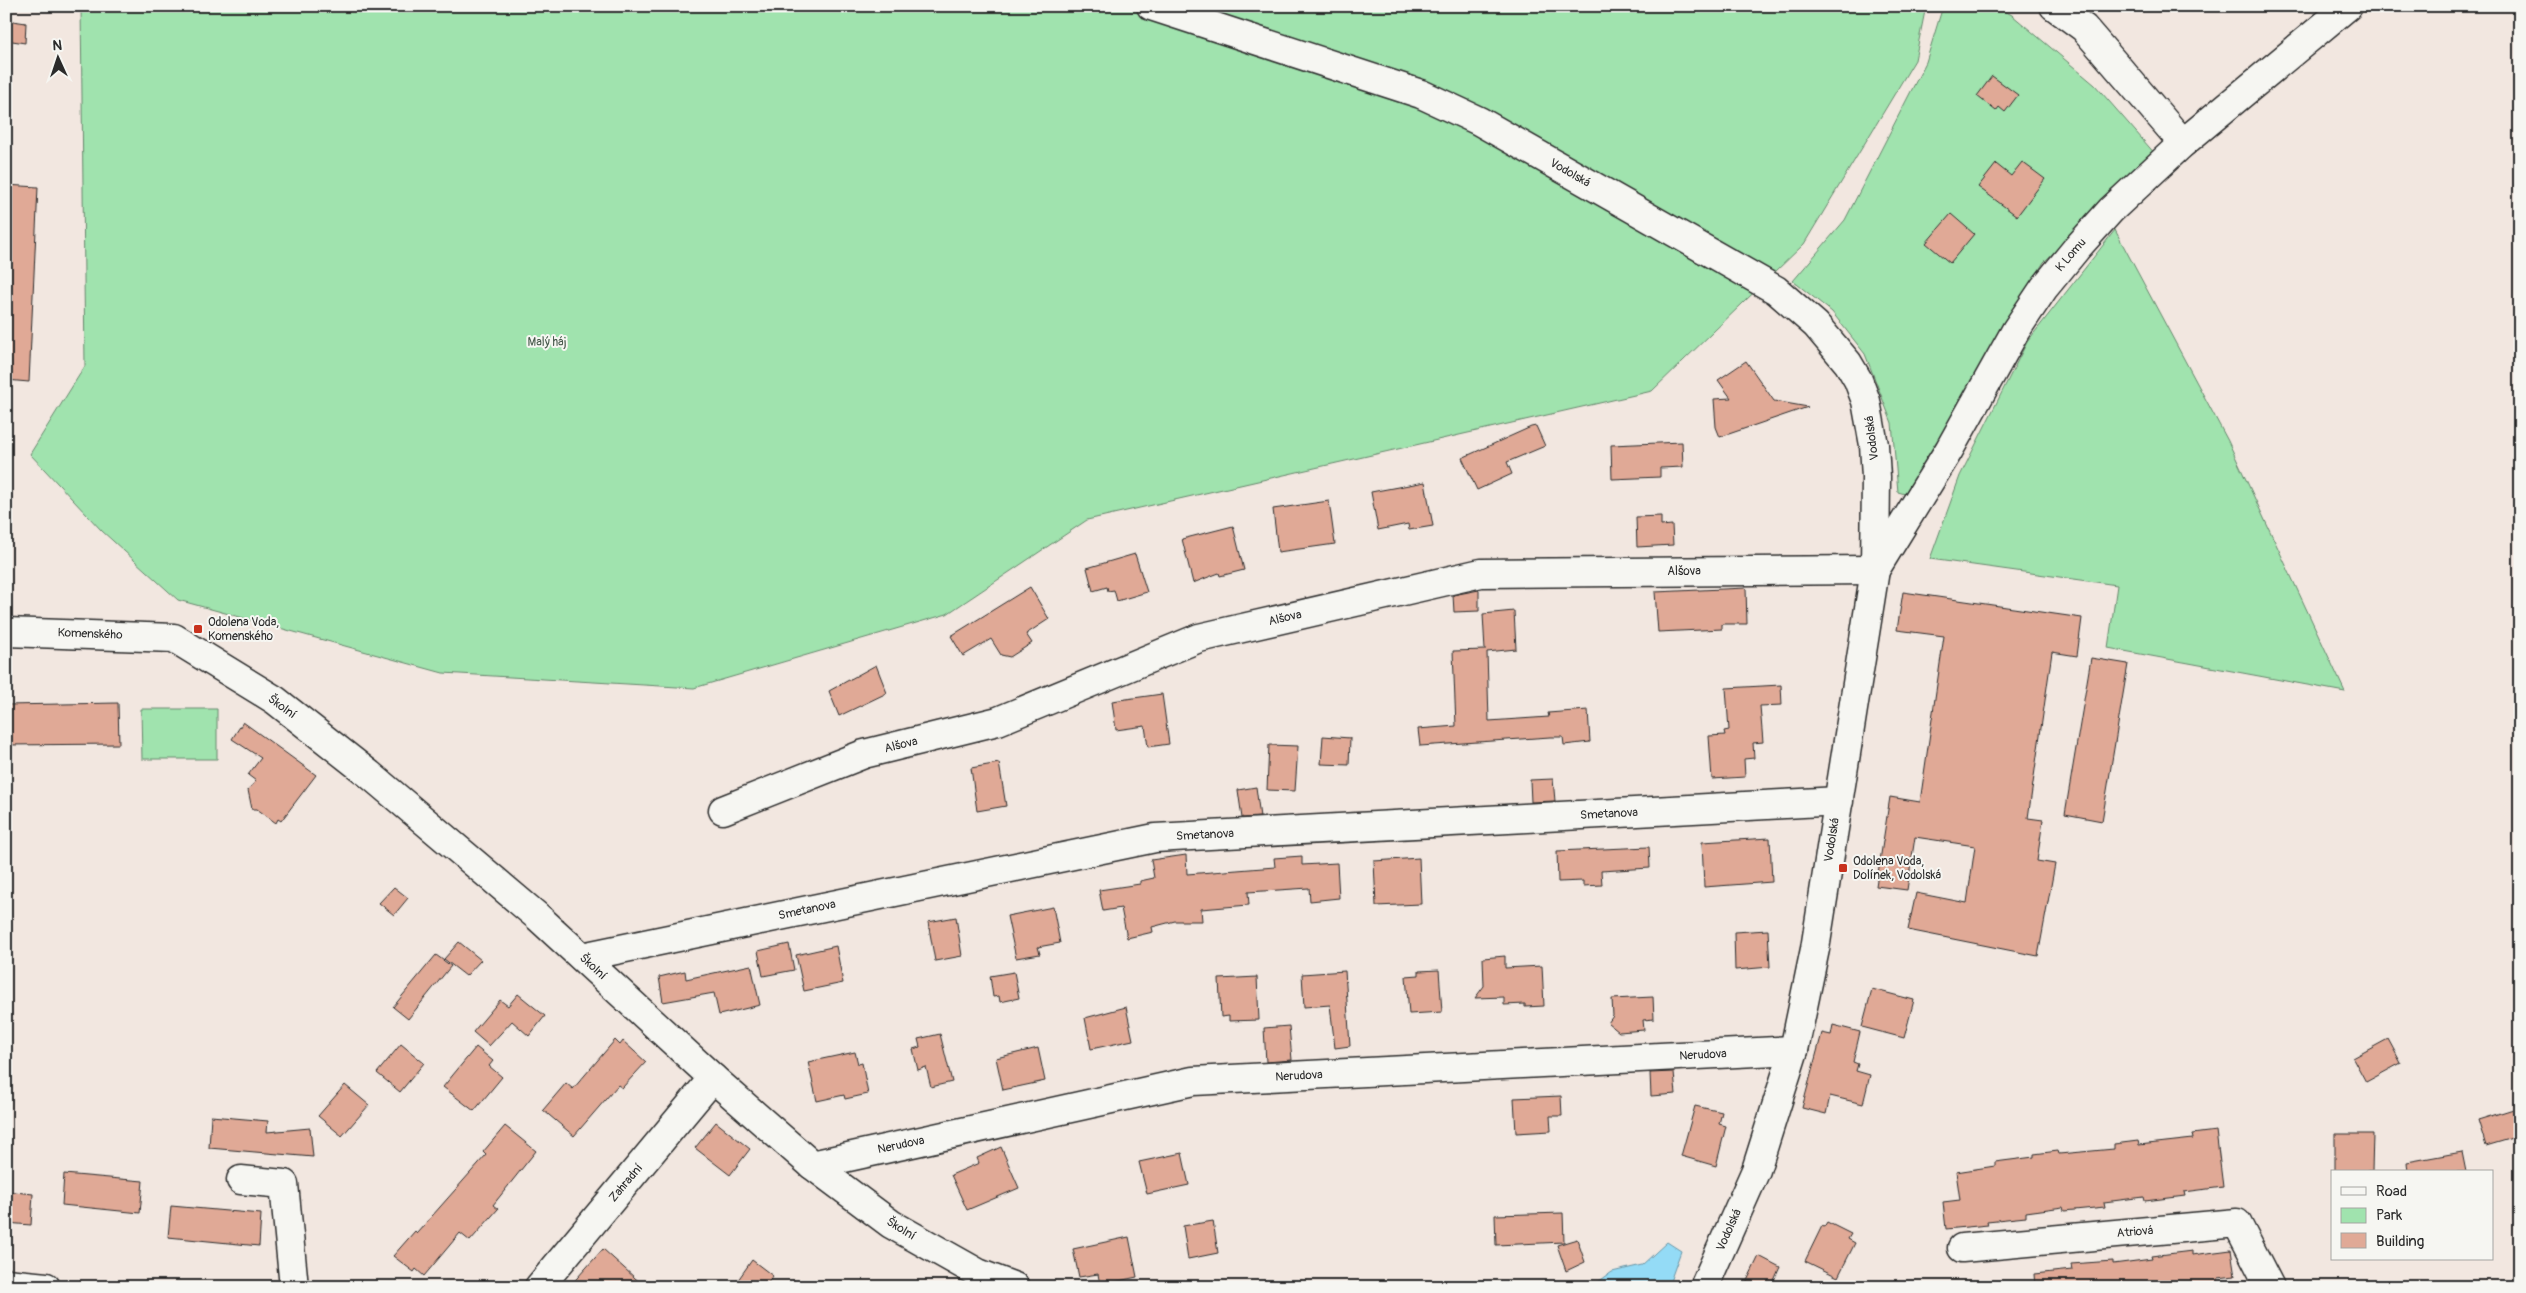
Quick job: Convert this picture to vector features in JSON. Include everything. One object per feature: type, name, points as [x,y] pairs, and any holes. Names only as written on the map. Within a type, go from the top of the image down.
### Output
[{"type":"street","name":"Vodolská","points":[[1151,6],[1421,94],[1488,126],[1776,290],[1816,325],[1848,363],[1858,380],[1866,401],[1874,445],[1876,477],[1874,570],[1815,949],[1794,1050],[1756,1170],[1704,1287]]},
{"type":"street","points":[[2054,6],[2084,28],[2183,143]]},
{"type":"street","name":"K Lomu","points":[[1874,570],[1950,450],[2011,339],[2044,288],[2111,210],[2183,143],[2348,6]]},
{"type":"street","name":"Alšova","points":[[723,810],[864,754],[998,721],[1199,638],[1481,573],[1874,570]]},
{"type":"street","name":"Komenského","points":[[6,632],[174,638]]},
{"type":"street","name":"Školní","points":[[174,638],[275,700],[369,774],[582,957],[713,1078],[812,1165],[891,1224],[978,1273],[1015,1287]]},
{"type":"street","name":"Smetanova","points":[[582,957],[1155,838],[1839,801]]},
{"type":"street","name":"Nerudova","points":[[812,1165],[1193,1081],[1794,1050]]},
{"type":"street","name":"Zahradní","points":[[539,1287],[713,1078]]},
{"type":"street","points":[[241,1180],[284,1184],[294,1287]]},
{"type":"street","name":"Atriová","points":[[1962,1248],[2237,1223],[2270,1287]]},
{"type":"street","points":[[6,1282],[46,1287]]},
{"type":"green space","name":"Malý háj","points":[[81,6],[1926,6],[1915,60],[1804,244],[1652,391],[1087,520],[947,614],[694,688],[443,673],[178,600],[102,531],[30,454],[85,366]]},
{"type":"green space","points":[[1943,6],[1995,6],[2012,15],[2095,85],[2156,155],[2044,262],[1977,370],[1912,496],[1898,492],[1892,423],[1865,354],[1832,312],[1793,281],[1845,220],[1926,62]]},
{"type":"green space","points":[[2115,230],[2228,441],[2345,692],[2108,648],[2117,585],[1930,559],[1960,476],[2027,342]]},
{"type":"green space","points":[[141,709],[217,709],[217,759],[142,759]]},
{"type":"water","points":[[1667,1242],[1681,1251],[1668,1287],[1591,1287],[1612,1272],[1642,1265]]},
{"type":"building","points":[[6,20],[26,23],[25,43],[6,40]]},
{"type":"building","points":[[1992,76],[2018,95],[2005,112],[1999,107],[1996,111],[1977,96]]},
{"type":"building","points":[[2022,162],[2045,179],[2017,216],[1978,187],[1996,164],[2011,176]]},
{"type":"building","points":[[6,185],[38,187],[29,382],[6,380]]},
{"type":"building","points":[[1951,214],[1974,234],[1950,263],[1926,243]]},
{"type":"building","points":[[1746,361],[1774,401],[1808,407],[1720,437],[1716,427],[1714,399],[1731,398],[1718,380]]},
{"type":"building","points":[[1536,426],[1545,446],[1507,462],[1512,474],[1477,490],[1462,458]]},
{"type":"building","points":[[1682,442],[1683,467],[1660,468],[1660,477],[1612,479],[1611,445]]},
{"type":"building","points":[[1425,482],[1433,526],[1409,530],[1408,524],[1378,530],[1371,492]]},
{"type":"building","points":[[1329,501],[1335,544],[1278,552],[1273,509]]},
{"type":"building","points":[[1661,516],[1661,526],[1672,525],[1673,545],[1637,547],[1636,517]]},
{"type":"building","points":[[1233,526],[1244,570],[1220,576],[1219,573],[1193,583],[1182,539]]},
{"type":"building","points":[[1135,554],[1147,592],[1117,601],[1114,590],[1108,591],[1107,587],[1093,591],[1087,568]]},
{"type":"building","points":[[1030,587],[1049,619],[1026,634],[1032,643],[1010,657],[1001,655],[991,639],[963,656],[951,636]]},
{"type":"building","points":[[1746,588],[1747,624],[1722,624],[1722,629],[1658,632],[1655,592]]},
{"type":"building","points":[[1479,590],[1479,611],[1454,612],[1453,595]]},
{"type":"building","points":[[1903,592],[2082,618],[2077,656],[2052,652],[2028,818],[2043,820],[2037,861],[2055,864],[2038,956],[1908,930],[1916,893],[1967,903],[1975,846],[1915,837],[1907,890],[1876,886],[1890,797],[1920,802],[1944,636],[1897,630]]},
{"type":"building","points":[[1514,611],[1516,649],[1487,652],[1489,721],[1549,717],[1548,713],[1588,710],[1590,742],[1564,745],[1563,737],[1550,737],[1420,746],[1418,729],[1456,726],[1453,651],[1485,650],[1483,614]]},
{"type":"building","points":[[2091,658],[2128,664],[2102,821],[2065,814]]},
{"type":"building","points":[[876,665],[887,693],[839,716],[829,691]]},
{"type":"building","points":[[1781,685],[1782,705],[1760,706],[1763,742],[1753,743],[1754,758],[1744,759],[1745,777],[1712,779],[1709,736],[1725,735],[1724,731],[1729,730],[1726,688]]},
{"type":"building","points":[[1162,694],[1169,744],[1148,747],[1145,726],[1116,730],[1112,701]]},
{"type":"building","points":[[118,703],[119,744],[6,745],[6,705]]},
{"type":"building","points":[[243,722],[316,775],[281,821],[278,819],[276,823],[257,809],[252,809],[248,790],[256,781],[248,775],[261,758],[232,739]]},
{"type":"building","points":[[1323,736],[1350,738],[1349,765],[1321,764]]},
{"type":"building","points":[[1269,745],[1298,746],[1295,791],[1267,790]]},
{"type":"building","points":[[999,763],[1006,806],[977,811],[971,768]]},
{"type":"building","points":[[1553,779],[1555,801],[1531,802],[1530,780]]},
{"type":"building","points":[[1256,787],[1260,817],[1242,818],[1238,790]]},
{"type":"building","points":[[1770,838],[1772,882],[1704,887],[1702,842]]},
{"type":"building","points":[[1649,847],[1650,868],[1601,871],[1602,885],[1583,886],[1583,881],[1558,882],[1557,851]]},
{"type":"building","points":[[1186,855],[1187,874],[1275,867],[1274,858],[1302,856],[1302,865],[1337,863],[1339,898],[1310,901],[1309,888],[1248,892],[1249,905],[1201,909],[1202,921],[1175,921],[1152,927],[1153,932],[1127,938],[1121,908],[1103,911],[1099,890],[1140,884],[1140,881],[1154,878],[1151,860]]},
{"type":"building","points":[[1419,858],[1421,904],[1376,906],[1374,861]]},
{"type":"building","points":[[394,887],[408,898],[394,915],[379,903]]},
{"type":"building","points":[[1053,907],[1060,943],[1038,947],[1040,954],[1016,958],[1007,916]]},
{"type":"building","points":[[956,917],[962,956],[935,961],[928,922]]},
{"type":"building","points":[[1768,930],[1770,967],[1735,970],[1734,932]]},
{"type":"building","points":[[459,942],[481,960],[466,976],[444,959]]},
{"type":"building","points":[[789,944],[794,970],[763,976],[758,951]]},
{"type":"building","points":[[836,946],[843,983],[804,991],[796,955]]},
{"type":"building","points":[[436,955],[451,966],[408,1019],[393,1007]]},
{"type":"building","points":[[1505,956],[1505,968],[1542,966],[1544,1006],[1525,1007],[1525,1004],[1504,1005],[1504,997],[1475,998],[1484,986],[1483,958]]},
{"type":"building","points":[[751,965],[760,1005],[719,1015],[714,993],[663,1002],[659,977],[685,971],[686,979]]},
{"type":"building","points":[[1439,970],[1442,1012],[1409,1014],[1406,976],[1419,975],[1419,971]]},
{"type":"building","points":[[1345,971],[1350,1046],[1335,1048],[1330,1005],[1304,1007],[1302,974]]},
{"type":"building","points":[[1014,972],[1019,998],[1000,1002],[999,996],[993,997],[990,976]]},
{"type":"building","points":[[1257,977],[1259,1020],[1229,1021],[1229,1016],[1221,1017],[1219,979]]},
{"type":"building","points":[[1872,989],[1914,1000],[1904,1038],[1862,1027]]},
{"type":"building","points":[[518,994],[545,1016],[529,1036],[512,1021],[489,1046],[473,1032],[500,1000],[508,1006]]},
{"type":"building","points":[[1653,997],[1654,1019],[1643,1020],[1644,1030],[1619,1032],[1608,1023],[1613,1016],[1612,999]]},
{"type":"building","points":[[1126,1007],[1133,1040],[1091,1049],[1085,1018]]},
{"type":"building","points":[[1833,1025],[1860,1032],[1853,1062],[1858,1064],[1856,1071],[1870,1075],[1863,1104],[1830,1096],[1826,1114],[1802,1108],[1822,1033],[1831,1035]]},
{"type":"building","points":[[1289,1026],[1292,1060],[1266,1062],[1264,1028]]},
{"type":"building","points":[[940,1034],[952,1082],[931,1087],[926,1067],[918,1070],[913,1049],[920,1047],[918,1039]]},
{"type":"building","points":[[2388,1039],[2401,1063],[2366,1082],[2353,1058]]},
{"type":"building","points":[[615,1040],[620,1045],[623,1041],[646,1062],[622,1088],[618,1085],[574,1136],[543,1110],[566,1083],[573,1089]]},
{"type":"building","points":[[401,1044],[424,1063],[400,1092],[377,1073]]},
{"type":"building","points":[[476,1047],[493,1061],[489,1066],[502,1077],[474,1111],[443,1087]]},
{"type":"building","points":[[1038,1048],[1045,1081],[1003,1090],[996,1058]]},
{"type":"building","points":[[855,1052],[858,1064],[862,1063],[868,1094],[845,1099],[844,1095],[817,1101],[808,1062]]},
{"type":"building","points":[[1674,1072],[1676,1094],[1651,1096],[1650,1073]]},
{"type":"building","points":[[345,1085],[369,1105],[342,1136],[318,1116]]},
{"type":"building","points":[[1561,1096],[1562,1116],[1550,1116],[1551,1131],[1516,1133],[1514,1098]]},
{"type":"building","points":[[1695,1106],[1722,1112],[1719,1124],[1726,1126],[1716,1166],[1681,1156]]},
{"type":"building","points":[[2520,1107],[2520,1136],[2486,1146],[2478,1120]]},
{"type":"building","points":[[211,1116],[268,1121],[267,1132],[310,1128],[313,1157],[209,1148]]},
{"type":"building","points":[[716,1122],[750,1149],[730,1175],[695,1148]]},
{"type":"building","points":[[505,1126],[536,1151],[493,1205],[498,1209],[470,1241],[460,1233],[424,1276],[416,1269],[414,1272],[393,1256],[415,1231],[417,1233],[486,1155],[483,1152]]},
{"type":"building","points":[[2216,1131],[2223,1187],[2184,1192],[2185,1196],[2145,1201],[2144,1197],[2104,1202],[2105,1207],[2064,1211],[2063,1207],[2026,1212],[2026,1217],[1987,1221],[1988,1225],[1946,1229],[1943,1202],[1960,1200],[1956,1172],[1995,1166],[1995,1162],[2034,1157],[2034,1154],[2058,1151],[2059,1154],[2114,1149],[2114,1144],[2138,1141],[2139,1145],[2193,1139],[2192,1134]]},
{"type":"building","points":[[2335,1134],[2373,1134],[2372,1170],[2335,1170]]},
{"type":"building","points":[[1001,1147],[1019,1188],[967,1210],[951,1175],[979,1163],[977,1158]]},
{"type":"building","points":[[2462,1152],[2466,1170],[2408,1170],[2407,1162]]},
{"type":"building","points":[[1182,1153],[1189,1185],[1147,1194],[1139,1162]]},
{"type":"building","points":[[64,1174],[143,1181],[140,1213],[62,1205]]},
{"type":"building","points":[[6,1191],[33,1194],[31,1225],[6,1223]]},
{"type":"building","points":[[171,1206],[261,1214],[259,1246],[168,1237]]},
{"type":"building","points":[[1563,1213],[1564,1242],[1496,1245],[1495,1215]]},
{"type":"building","points":[[1213,1221],[1218,1253],[1188,1259],[1183,1226]]},
{"type":"building","points":[[1827,1222],[1851,1234],[1848,1239],[1855,1243],[1838,1277],[1805,1261],[1822,1226],[1824,1227]]},
{"type":"building","points":[[1129,1237],[1137,1277],[1100,1285],[1098,1274],[1079,1277],[1073,1249]]},
{"type":"building","points":[[1577,1239],[1585,1262],[1566,1271],[1557,1245]]},
{"type":"building","points":[[603,1249],[645,1287],[569,1287]]},
{"type":"building","points":[[2231,1250],[2235,1276],[2218,1278],[2219,1287],[2035,1287],[2034,1274],[2072,1270],[2071,1264],[2113,1261],[2113,1264],[2152,1259],[2151,1256],[2192,1251],[2192,1255]]},
{"type":"building","points":[[1759,1256],[1780,1267],[1771,1287],[1744,1287]]},
{"type":"building","points":[[752,1260],[773,1276],[765,1287],[733,1287]]},
{"type":"place","name":"Odolena Voda, Komenského","points":[[198,629]]},
{"type":"place","name":"Odolena Voda, Dolínek, Vodolská","points":[[1843,868]]}]
